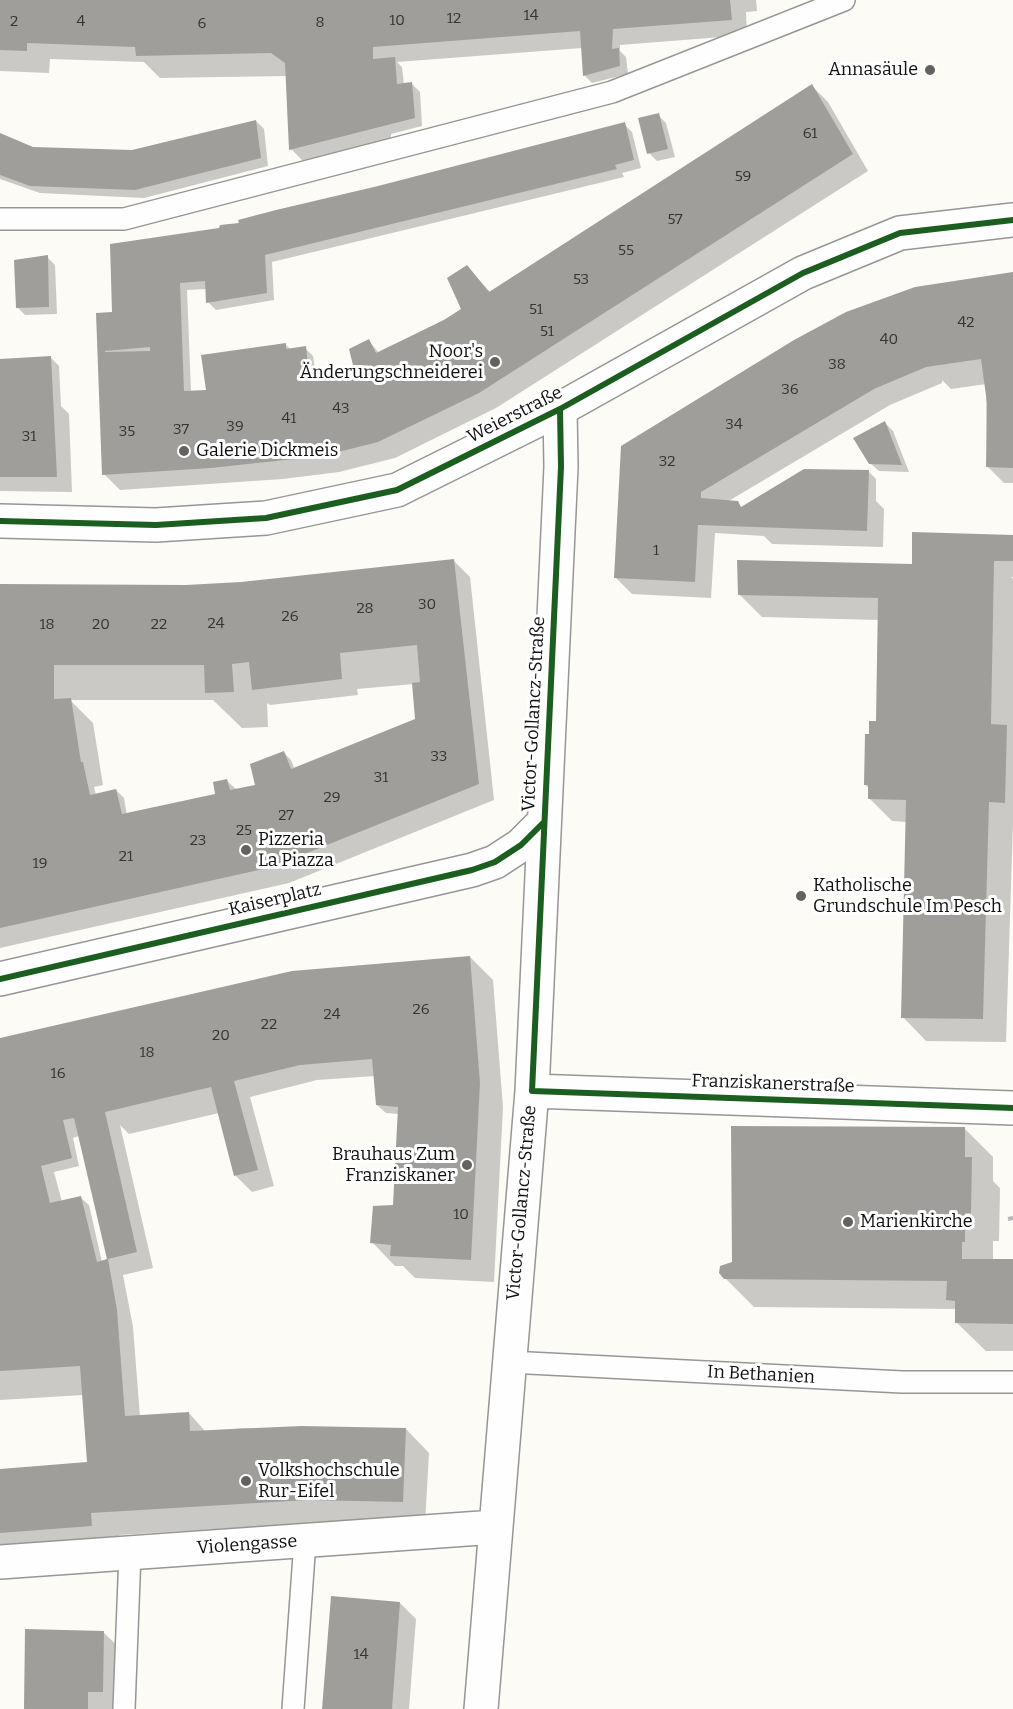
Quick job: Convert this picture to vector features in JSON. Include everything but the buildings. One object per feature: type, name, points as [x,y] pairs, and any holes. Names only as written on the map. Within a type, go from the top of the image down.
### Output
[{"type":"street","name":"Weierstraße","points":[[0,521],[156,525],[266,518],[397,490],[560,409],[803,273],[900,233],[1013,220]]},
{"type":"street","name":"Victor-Gollancz-Straße","points":[[481,1709],[532,1091],[561,467],[560,409]]},
{"type":"street","name":"Kaiserplatz","points":[[0,979],[472,870],[495,862],[521,845],[544,822]]},
{"type":"street","name":"Franziskanerstraße","points":[[532,1091],[1013,1108]]},
{"type":"street","name":"Violengasse","points":[[0,1562],[495,1527]]},
{"type":"lane","points":[[0,219],[124,219],[612,92],[844,0]]},
{"type":"lane","name":"In Bethanien","points":[[508,1362],[902,1382],[1013,1382]]},
{"type":"lane","points":[[293,1709],[305,1540]]},
{"type":"lane","points":[[124,1709],[130,1553]]},
{"type":"cycle path","points":[[0,521],[156,525],[266,518],[397,490],[560,409],[803,273],[900,233],[1013,220]]},
{"type":"cycle path","points":[[560,409],[561,467],[532,1091],[1013,1108]]},
{"type":"cycle path","points":[[0,979],[472,870],[495,862],[521,845],[544,822]]},
{"type":"place","name":"Annasäule","points":[[930,70]]},
{"type":"place","name":"Noor's Änderungschneiderei","points":[[495,362]]},
{"type":"place","name":"Galerie Dickmeis","points":[[184,451]]},
{"type":"place","name":"Pizzeria La Piazza","points":[[246,850]]},
{"type":"place","name":"Katholische Grundschule Im Pesch","points":[[801,896]]},
{"type":"place","name":"Brauhaus Zum Franziskaner","points":[[467,1165]]},
{"type":"place","name":"Marienkirche","points":[[848,1222]]},
{"type":"place","name":"Volkshochschule Rur-Eifel","points":[[246,1481]]}]
